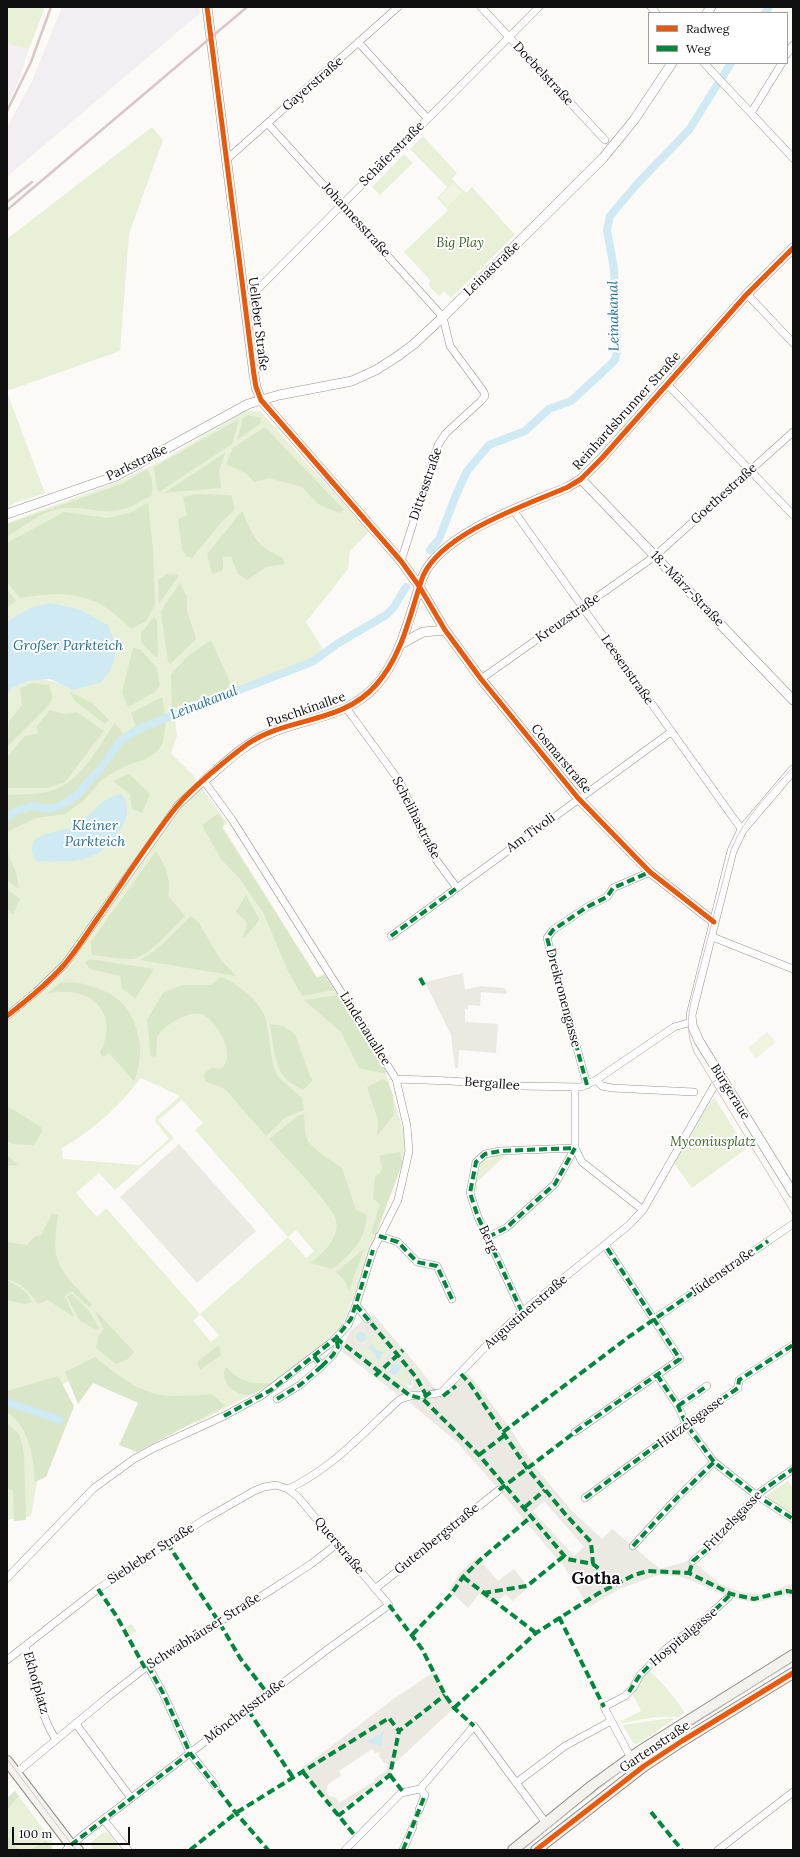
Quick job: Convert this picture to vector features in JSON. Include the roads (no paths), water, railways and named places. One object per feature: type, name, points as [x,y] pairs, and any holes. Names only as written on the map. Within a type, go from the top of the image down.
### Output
[{"type":"main road","name":"Gartenstraße","points":[[513,1850],[593,1785],[631,1758],[686,1720],[793,1655]]},
{"type":"main road","name":"Gartenstraße","points":[[536,1850],[597,1801],[644,1766],[793,1673]]},
{"type":"main road","points":[[7,1761],[19,1771],[72,1849]]},
{"type":"street","name":"Uelleber Straße","points":[[207,7],[255,381],[261,400],[401,561],[419,586]]},
{"type":"street","name":"Gayerstraße","points":[[226,160],[398,7]]},
{"type":"street","name":"Doebelstraße","points":[[481,7],[605,140]]},
{"type":"street","name":"Schäferstraße","points":[[244,299],[249,298],[539,7]]},
{"type":"street","points":[[359,43],[427,118]]},
{"type":"street","name":"Leinastraße","points":[[261,400],[334,386],[362,377],[414,344],[444,317],[603,158],[634,120],[671,64]]},
{"type":"street","points":[[705,64],[793,158]]},
{"type":"street","points":[[751,113],[781,64]]},
{"type":"street","name":"Johannesstraße","points":[[268,124],[444,317]]},
{"type":"street","name":"Reinhardsbrunner Straße","points":[[419,586],[428,565],[469,531],[513,510],[568,487],[581,479],[602,458],[747,294],[793,248]]},
{"type":"street","points":[[747,294],[793,343]]},
{"type":"street","name":"Dittesstraße","points":[[401,561],[438,445],[446,433],[485,396],[484,392],[450,346],[444,317]]},
{"type":"street","points":[[667,384],[793,515]]},
{"type":"street","name":"Parkstraße","points":[[7,514],[116,476],[238,408],[261,400]]},
{"type":"street","name":"Goethestraße","points":[[655,556],[793,432]]},
{"type":"street","name":"18.-März-Straße","points":[[581,479],[793,700]]},
{"type":"street","name":"Leesenstraße","points":[[513,510],[742,830]]},
{"type":"street","name":"Kreuzstraße","points":[[481,679],[655,556]]},
{"type":"street","name":"Cosmarstraße","points":[[419,586],[445,630],[481,679],[578,798],[650,872],[714,922]]},
{"type":"street","name":"Puschkinallee","points":[[7,1016],[45,984],[65,964],[178,805],[204,781],[244,747],[260,737],[271,732],[347,709],[363,698],[377,684],[385,674],[401,644],[419,586]]},
{"type":"street","points":[[401,644],[423,632],[445,630]]},
{"type":"street","name":"Schelihastraße","points":[[347,709],[400,782],[416,817],[422,835],[437,861],[457,888]]},
{"type":"street","name":"Am Tivoli","points":[[391,936],[578,798],[671,732]]},
{"type":"street","points":[[691,1022],[693,1007],[710,936],[732,851],[742,830],[793,770]]},
{"type":"street","name":"Lindenauallee","points":[[7,1578],[94,1488],[134,1459],[261,1396],[336,1338],[348,1325],[356,1305],[370,1258],[379,1236],[390,1219],[398,1200],[409,1151],[407,1126],[396,1079],[234,821],[204,781]]},
{"type":"street","name":"Dreikronengasse","points":[[587,1085],[547,938],[553,930],[607,897],[613,888],[650,872]]},
{"type":"street","points":[[710,936],[793,969]]},
{"type":"street","name":"Bergallee","points":[[396,1079],[575,1088],[587,1085],[596,1080],[674,1027],[691,1022]]},
{"type":"street","name":"Bürgeraue","points":[[691,1022],[695,1034],[792,1189]]},
{"type":"street","points":[[596,1080],[602,1086],[612,1088],[694,1092]]},
{"type":"street","points":[[575,1088],[575,1148],[582,1162],[643,1210],[714,1086],[723,1080]]},
{"type":"street","points":[[488,1237],[506,1228],[555,1184],[575,1148]]},
{"type":"street","name":"Berg","points":[[524,1310],[478,1217],[470,1193],[476,1162],[485,1154],[500,1151],[575,1148]]},
{"type":"street","name":"Augustinerstraße","points":[[288,1489],[327,1467],[404,1397],[409,1395],[436,1395],[442,1392],[486,1346],[524,1310],[629,1225],[643,1210]]},
{"type":"street","name":"Jüdenstraße","points":[[653,1320],[793,1224]]},
{"type":"street","points":[[379,1236],[398,1242],[417,1262],[437,1266],[452,1299]]},
{"type":"street","points":[[575,1432],[680,1359],[605,1245]]},
{"type":"street","points":[[356,1305],[367,1319]]},
{"type":"street","points":[[336,1338],[344,1344]]},
{"type":"street","points":[[277,1399],[300,1385],[333,1355],[338,1347],[336,1338]]},
{"type":"street","name":"Hützelsgasse","points":[[585,1498],[738,1388],[739,1380],[793,1345]]},
{"type":"street","points":[[314,1356],[322,1366]]},
{"type":"street","points":[[657,1375],[678,1406],[686,1424],[714,1462],[756,1495],[793,1519]]},
{"type":"street","points":[[678,1406],[707,1386]]},
{"type":"street","points":[[633,1546],[676,1499],[714,1462]]},
{"type":"street","name":"Fritzelsgasse","points":[[693,1561],[716,1542],[756,1495],[793,1469]]},
{"type":"street","name":"Siebleber Straße","points":[[25,1646],[98,1589],[205,1519],[264,1487],[276,1485],[288,1489]]},
{"type":"street","name":"Querstraße","points":[[288,1489],[298,1497],[389,1605]]},
{"type":"street","name":"Gutenbergstraße","points":[[375,1589],[499,1490]]},
{"type":"street","name":"Schwabhäuser Straße","points":[[76,1724],[148,1666],[311,1564],[337,1544]]},
{"type":"street","name":"Hospitalgasse","points":[[611,1721],[604,1707],[625,1696],[633,1688],[640,1675],[666,1648],[702,1622],[729,1597]]},
{"type":"street","name":"Mönchelsstraße","points":[[72,1849],[83,1835],[131,1798],[328,1649],[389,1605]]},
{"type":"street","name":"Ekhofplatz","points":[[7,1660],[25,1646],[40,1704],[52,1734],[56,1740]]},
{"type":"street","points":[[148,1666],[164,1693],[190,1753],[216,1786]]},
{"type":"street","points":[[516,1783],[565,1746],[611,1721],[631,1758]]},
{"type":"street","points":[[19,1771],[76,1724],[131,1798]]},
{"type":"street","points":[[345,1850],[401,1794],[420,1789],[474,1726],[546,1823]]},
{"type":"street","points":[[419,1810],[425,1795],[420,1789]]},
{"type":"street","points":[[718,1850],[793,1792]]},
{"type":"street","points":[[104,1820],[128,1850]]},
{"type":"street","points":[[403,1850],[413,1827]]},
{"type":"water","name":"Großer Parkteich","points":[[50,603],[79,609],[108,625],[117,648],[111,670],[100,683],[72,690],[50,679],[28,681],[12,688],[7,697],[7,621],[29,608]]},
{"type":"water","name":"Kleiner Parkteich","points":[[121,794],[126,802],[126,816],[119,832],[101,851],[88,858],[74,861],[36,861],[32,848],[36,839],[45,834],[72,827],[104,801]]},
{"type":"water","points":[[359,1332],[363,1332],[366,1337],[363,1342],[359,1342],[356,1339],[356,1335]]},
{"type":"water","points":[[372,1344],[378,1351],[384,1352],[379,1360],[376,1359],[375,1354],[368,1348]]},
{"type":"water","points":[[394,1364],[399,1364],[402,1366],[397,1374],[393,1376],[390,1371]]},
{"type":"water","points":[[384,1731],[381,1746],[367,1742]]},
{"type":"waterway","name":"Leinakanal","points":[[766,12],[769,7]]},
{"type":"waterway","name":"Leinakanal","points":[[430,550],[439,539],[467,471],[489,445],[525,431],[549,409],[571,401],[615,360],[617,351],[614,269],[607,230],[610,216],[637,184],[689,130],[730,64]]},
{"type":"waterway","name":"Leinakanal","points":[[7,817],[16,811],[33,806],[47,809],[58,807],[76,796],[100,769],[122,739],[143,727],[312,662],[337,644],[386,615],[394,607],[406,587]]},
{"type":"waterway","name":"Leinakanal","points":[[7,1402],[60,1420]]},
{"type":"tunnel","points":[[413,1827],[419,1810]]},
{"type":"tram line","points":[[793,767],[750,816],[736,838],[731,850],[691,1002],[688,1021],[690,1039],[694,1052],[793,1215]]},
{"type":"tram line","points":[[521,1850],[630,1764],[669,1738],[793,1662]]},
{"type":"tram line","points":[[7,1759],[76,1850]]},
{"type":"railway","points":[[7,111],[31,62],[51,7]]},
{"type":"railway","points":[[7,210],[247,7]]},
{"type":"railway","points":[[7,202],[32,182]]},
{"type":"district","name":"Gotha","points":[[596,1579]]},
{"type":"park label","name":"Big Play","points":[[460,243]]},
{"type":"park label","name":"Myconiusplatz","points":[[713,1142]]}]
